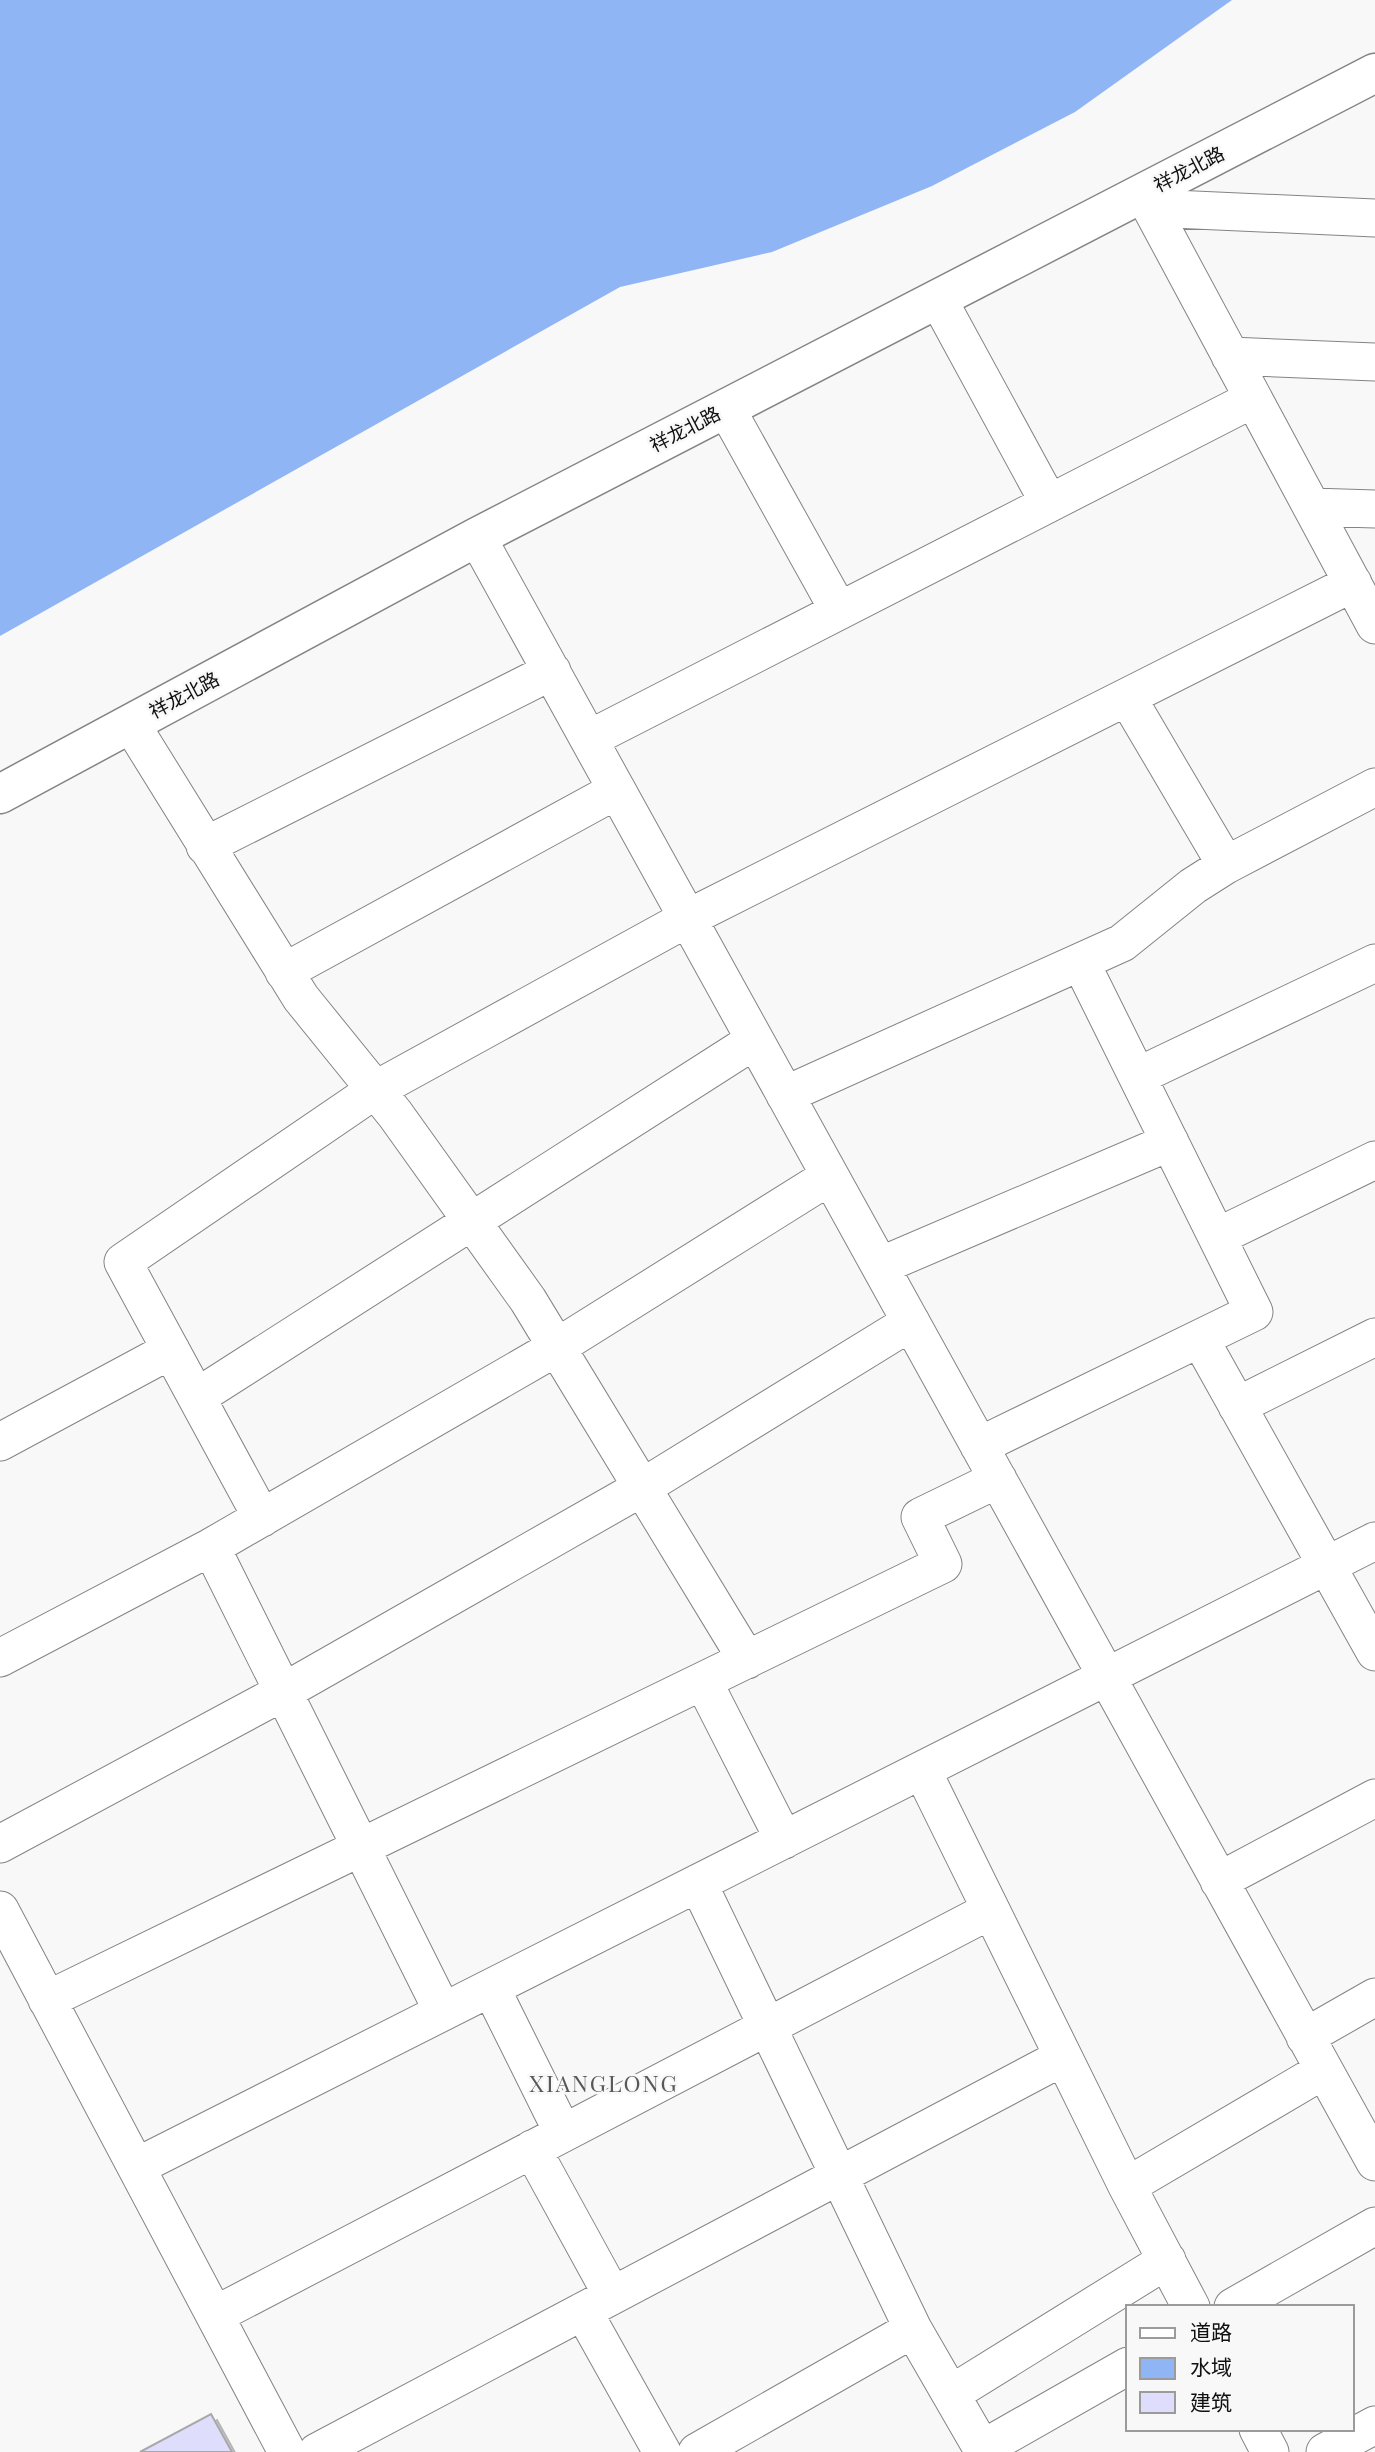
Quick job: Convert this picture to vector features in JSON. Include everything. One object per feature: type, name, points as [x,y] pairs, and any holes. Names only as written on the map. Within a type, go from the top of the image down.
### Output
[{"type":"street","name":"祥龙北路","points":[[0,794],[477,537],[726,408],[938,299],[1147,201],[1375,73]]},
{"type":"street","points":[[1147,201],[1375,218]]},
{"type":"street","points":[[1147,201],[1375,625]]},
{"type":"street","points":[[938,299],[1049,503]]},
{"type":"street","points":[[1230,356],[1375,362]]},
{"type":"street","points":[[589,739],[1254,399]]},
{"type":"street","points":[[726,408],[839,611]]},
{"type":"street","points":[[1312,507],[1375,509]]},
{"type":"street","points":[[477,537],[1375,2162]]},
{"type":"street","points":[[262,1518],[123,1262],[375,1090],[688,918],[1353,583]]},
{"type":"street","points":[[205,846],[552,671]]},
{"type":"street","points":[[1127,696],[1226,865]]},
{"type":"street","points":[[131,724],[301,999],[375,1090],[473,1221],[557,1348],[747,1660]]},
{"type":"street","points":[[785,1095],[1122,943],[1193,886],[1226,865],[1375,787]]},
{"type":"street","points":[[284,972],[617,790]]},
{"type":"street","points":[[979,1446],[1254,1312],[1081,963]]},
{"type":"street","points":[[1138,1076],[1375,963]]},
{"type":"street","points":[[197,1397],[755,1040]]},
{"type":"street","points":[[880,1266],[1170,1143]]},
{"type":"street","points":[[1217,1237],[1375,1160]]},
{"type":"street","points":[[0,1658],[211,1547],[557,1348],[831,1176]]},
{"type":"street","points":[[0,1844],[283,1692],[643,1487],[911,1322]]},
{"type":"street","points":[[1237,1406],[1375,1337]]},
{"type":"street","points":[[1200,1339],[1375,1652]]},
{"type":"street","points":[[0,1442],[171,1350]]},
{"type":"street","points":[[47,2000],[943,1564],[920,1517],[998,1479]]},
{"type":"street","points":[[136,2168],[1375,1541]]},
{"type":"street","points":[[211,1547],[443,2012]]},
{"type":"street","points":[[703,1681],[784,1840]]},
{"type":"street","points":[[922,1770],[1127,2186],[1190,2305]]},
{"type":"street","points":[[1219,1881],[1375,1797]]},
{"type":"street","points":[[698,1883],[913,2329],[983,2450],[1126,2367]]},
{"type":"street","points":[[0,1910],[287,2452]]},
{"type":"street","points":[[215,2315],[991,1910]]},
{"type":"street","points":[[491,1988],[548,2141],[598,2303],[662,2452]]},
{"type":"street","points":[[1306,2037],[1375,1997]]},
{"type":"street","points":[[317,2452],[1063,2057]]},
{"type":"street","points":[[1127,2186],[1324,2070]]},
{"type":"street","points":[[1237,2305],[1375,2226]]},
{"type":"street","points":[[951,2394],[1167,2260]]},
{"type":"street","points":[[697,2452],[913,2329]]},
{"type":"street","points":[[1325,2452],[1375,2425]]},
{"type":"street","points":[[1259,2431],[1270,2452]]},
{"type":"water","points":[[0,0],[1232,0],[1075,112],[932,186],[772,252],[620,287],[0,636]]},
{"type":"building","points":[[211,2414],[232,2452],[140,2452]]},
{"type":"district","name":"XIANGLONG","points":[[604,2084]]}]
